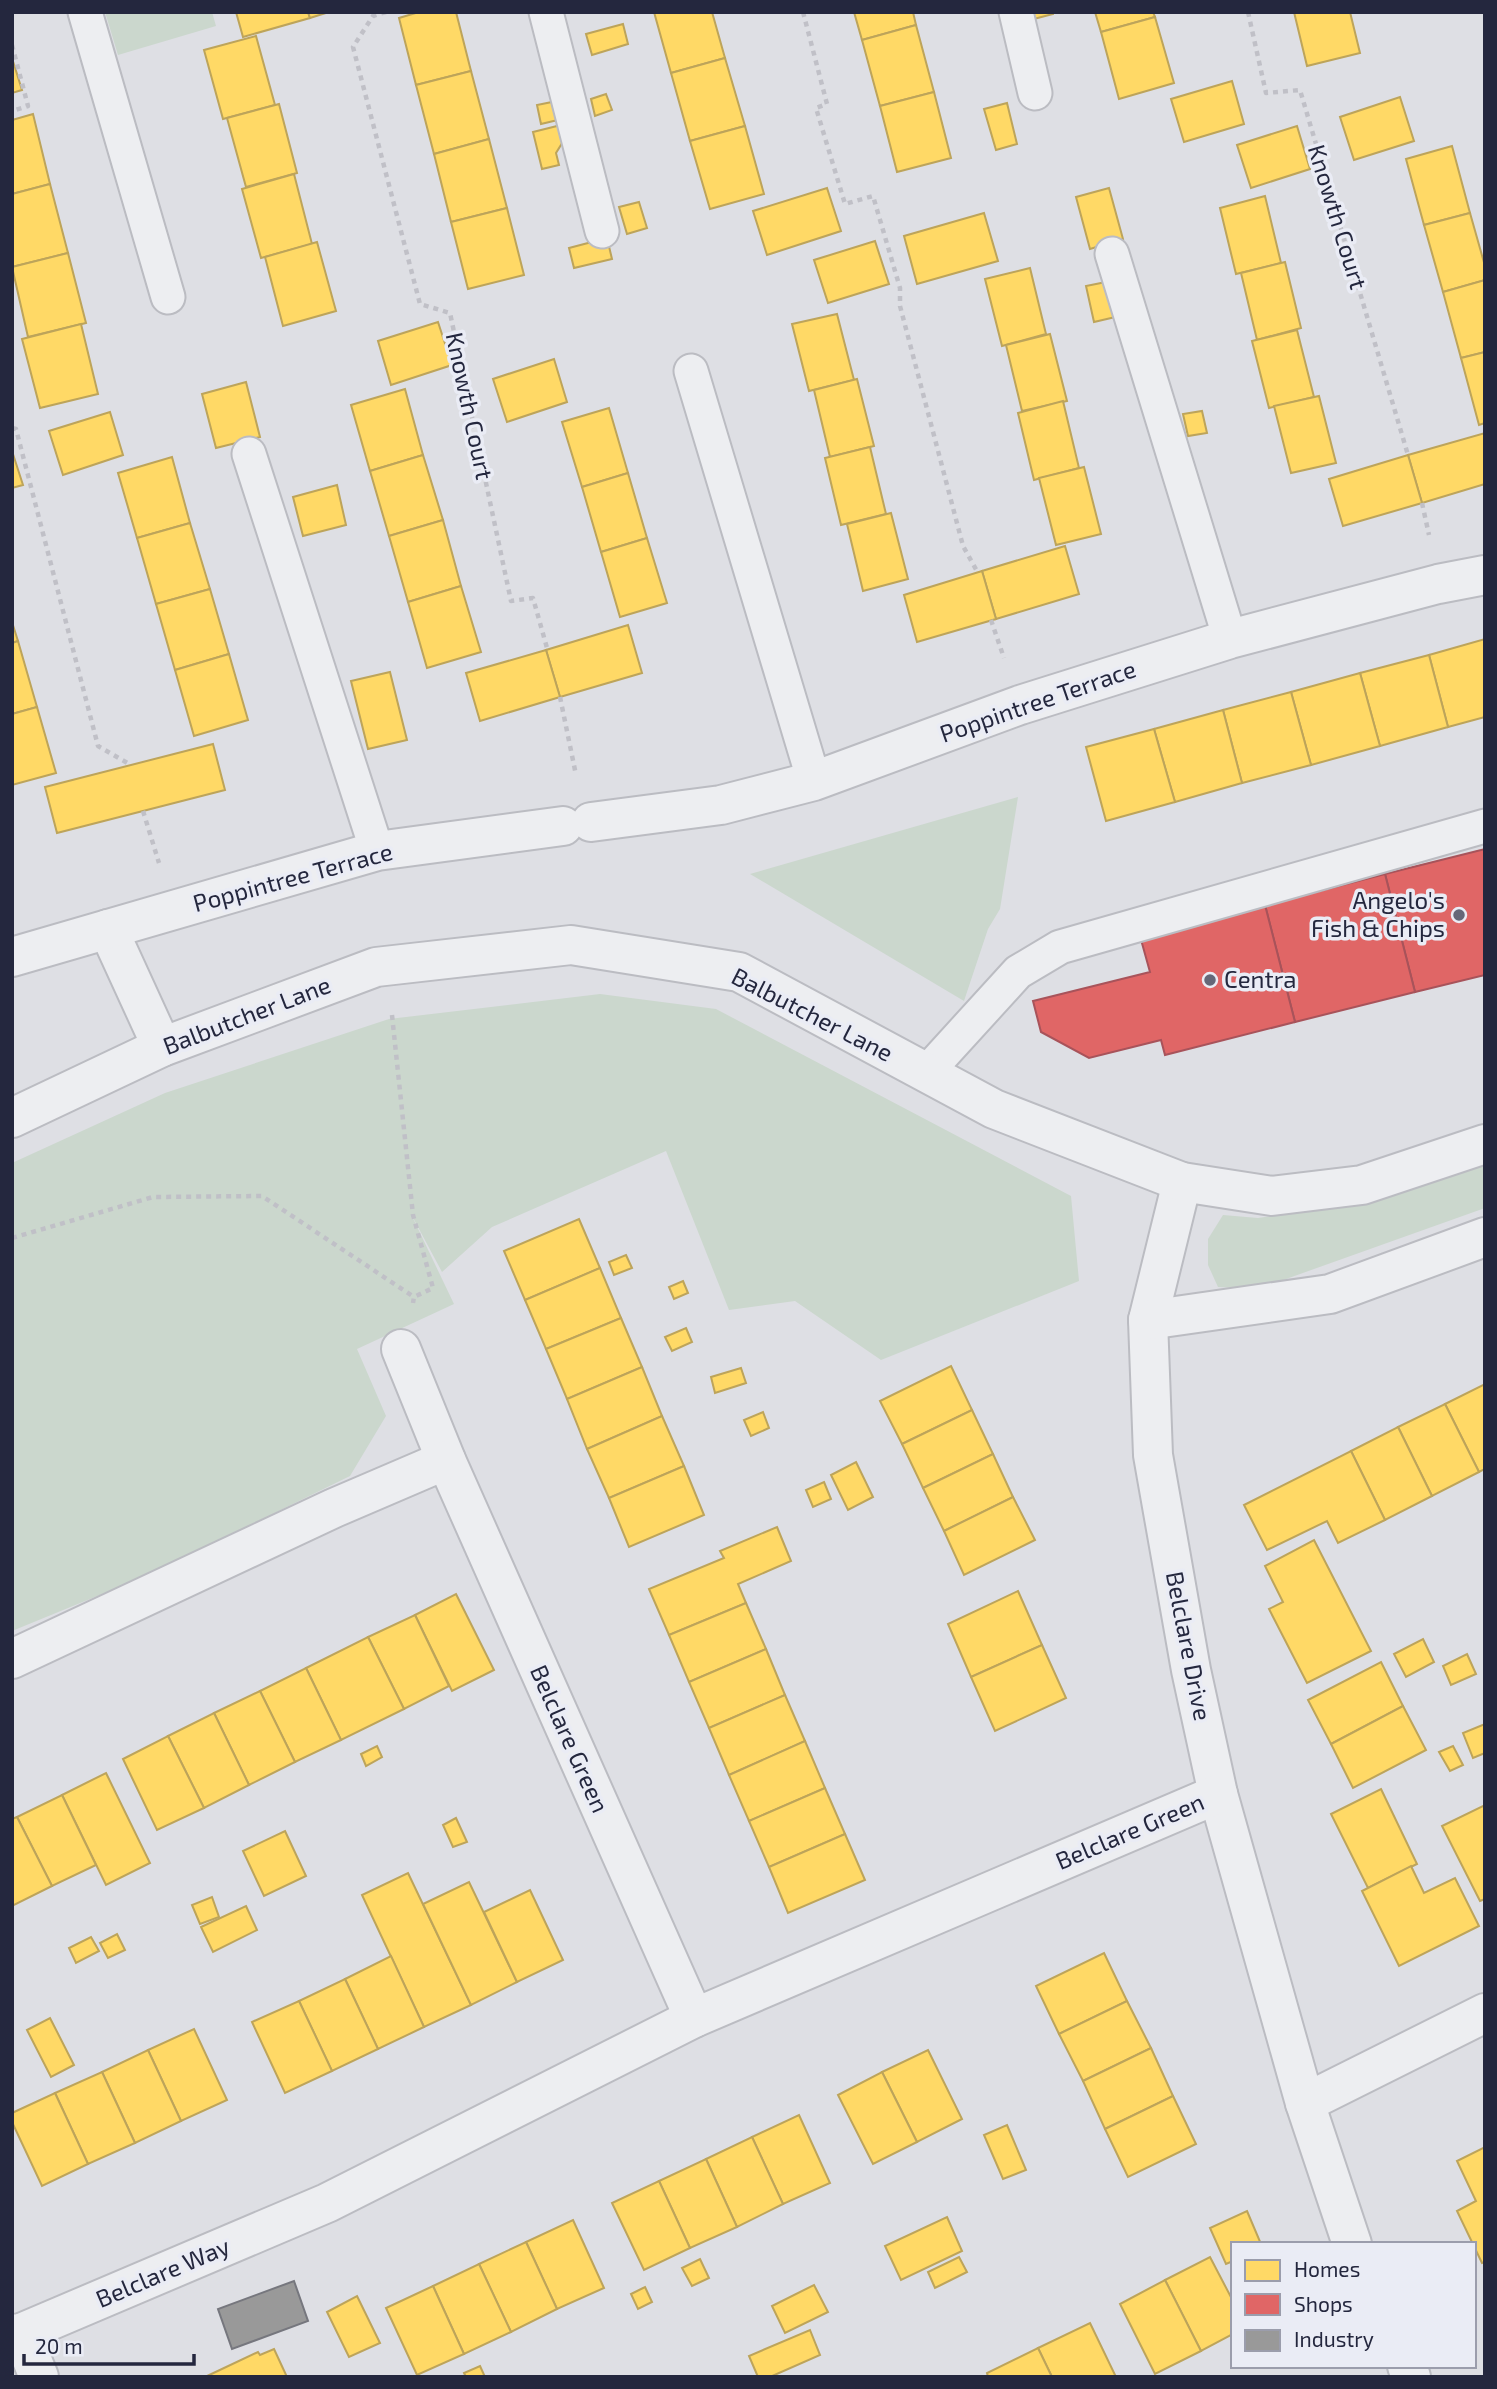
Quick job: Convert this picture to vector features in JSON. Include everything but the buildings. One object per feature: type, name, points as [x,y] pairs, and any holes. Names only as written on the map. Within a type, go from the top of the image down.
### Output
[{"type":"street","name":"Poppintree Terrace","points":[[12,957],[377,851],[721,805],[814,781],[1020,705],[1230,639],[1438,584],[1485,575]]},
{"type":"street","points":[[108,929],[162,1047]]},
{"type":"street","name":"Balbutcher Lane","points":[[12,1118],[162,1047],[376,967],[571,945],[739,972],[994,1109],[1182,1182],[1272,1196],[1285,1195],[1362,1185],[1485,1144]]},
{"type":"street","name":"Belclare Drive","points":[[1182,1182],[1148,1320],[1153,1455],[1191,1670],[1218,1794],[1305,2103],[1351,2242]]},
{"type":"street","points":[[1148,1320],[1330,1294],[1485,1237]]},
{"type":"street","name":"Belclare Green","points":[[401,1349],[446,1460],[694,2018]]},
{"type":"street","points":[[12,1659],[334,1508],[446,1460]]},
{"type":"street","name":"Belclare Green","points":[[313,2209],[694,2018],[1218,1794]]},
{"type":"street","points":[[1305,2103],[1485,2013]]},
{"type":"street","name":"Belclare Way","points":[[17,2334],[313,2209]]},
{"type":"street","points":[[17,2334],[40,2377]]},
{"type":"lane","points":[[85,12],[168,297]]},
{"type":"lane","points":[[546,12],[602,231]]},
{"type":"lane","points":[[1016,12],[1035,93]]},
{"type":"lane","points":[[1112,254],[1230,639]]},
{"type":"lane","points":[[691,371],[814,781]]},
{"type":"lane","points":[[249,454],[377,851]]},
{"type":"lane","points":[[926,1073],[1018,972],[1060,947],[1485,826]]},
{"type":"path","name":"Knowth Court","points":[[386,12],[373,16],[353,47],[420,304],[450,313],[511,601],[533,598],[547,648]]},
{"type":"path","points":[[803,12],[827,104],[816,107],[845,204],[873,197],[900,288],[900,306],[962,546],[978,573]]},
{"type":"path","name":"Knowth Court","points":[[1248,12],[1266,93],[1300,90],[1408,455]]},
{"type":"path","points":[[12,45],[28,106],[12,111]]},
{"type":"path","points":[[12,428],[16,429],[98,746],[131,765]]},
{"type":"path","points":[[560,697],[578,785]]},
{"type":"path","points":[[392,1014],[413,1215],[433,1288],[414,1297]]},
{"type":"path","points":[[12,1238],[153,1197],[262,1196],[414,1297]]},
{"type":"path","points":[[401,1349],[414,1297]]},
{"type":"shaded area","points":[[105,12],[212,12],[216,26],[118,55]]},
{"type":"shaded area","points":[[1018,797],[1000,909],[988,929],[964,1001],[750,874]]},
{"type":"shaded area","points":[[600,994],[716,1009],[1071,1196],[1079,1281],[881,1360],[795,1301],[729,1310],[666,1151],[492,1227],[442,1272],[411,1214],[454,1304],[357,1349],[386,1416],[350,1476],[146,1576],[12,1631],[12,1163],[165,1093],[389,1019]]},
{"type":"shaded area","points":[[1485,1154],[1485,1208],[1258,1289],[1218,1287],[1208,1265],[1208,1239],[1223,1215],[1258,1218],[1286,1214]]},
{"type":"place","name":"Angelo's Fish & Chips","points":[[1459,915]]},
{"type":"place","name":"Centra","points":[[1210,980]]}]
